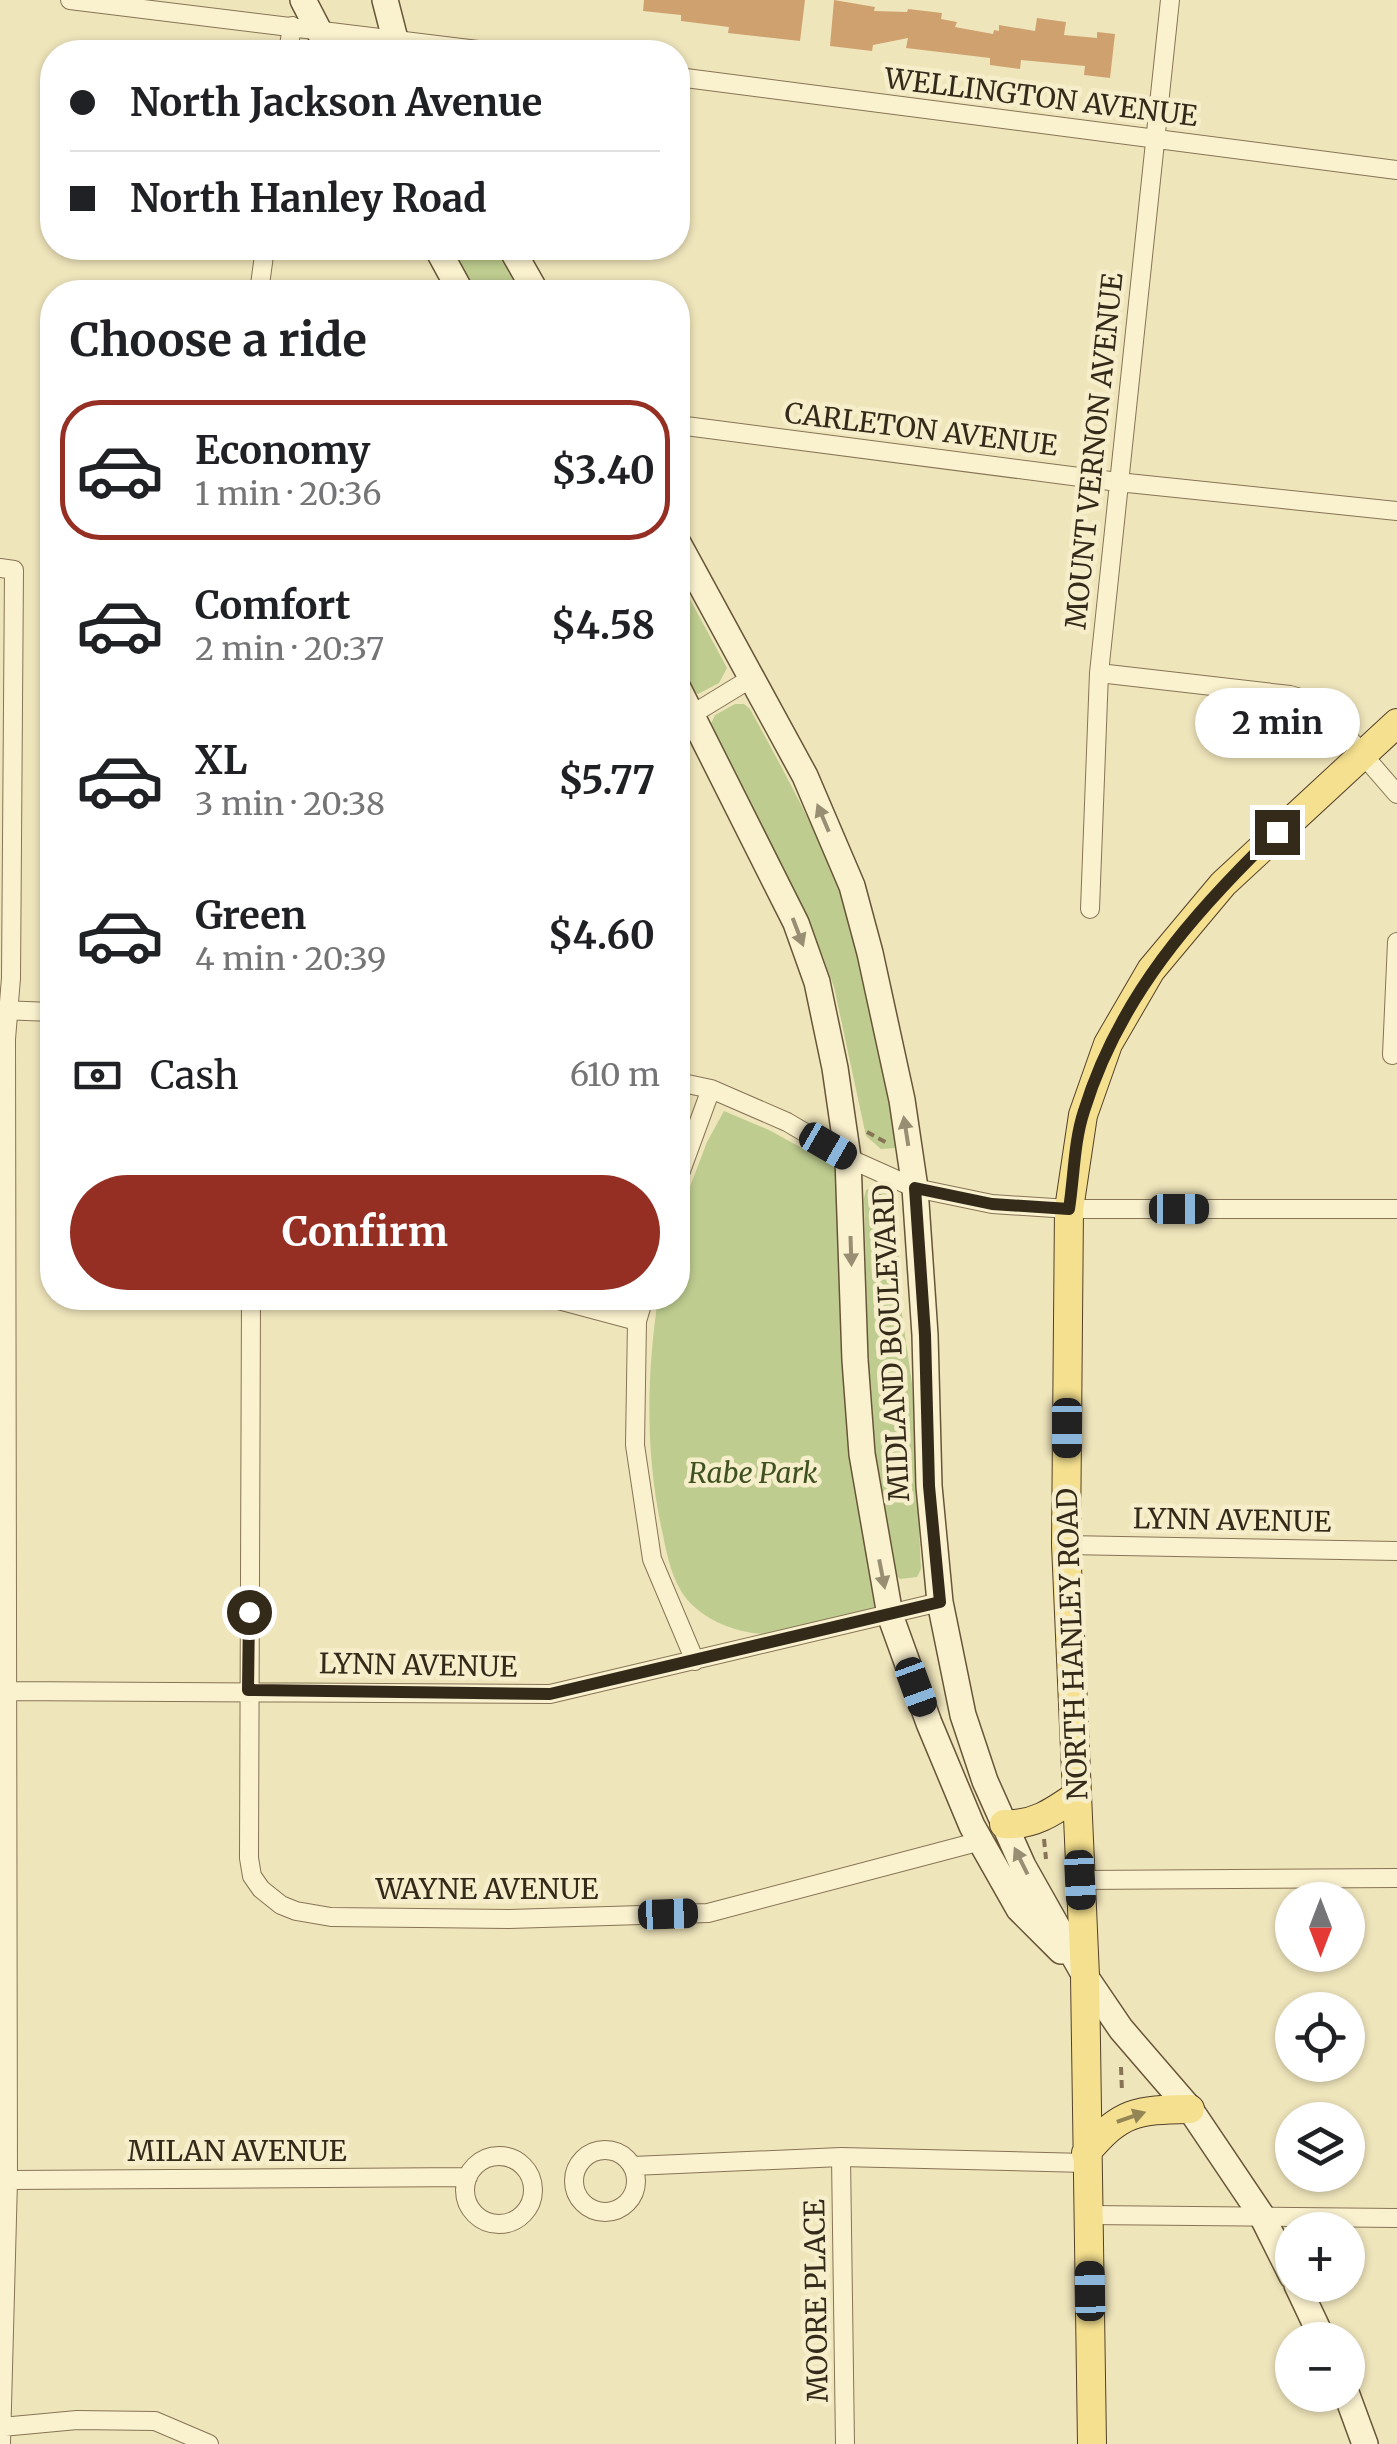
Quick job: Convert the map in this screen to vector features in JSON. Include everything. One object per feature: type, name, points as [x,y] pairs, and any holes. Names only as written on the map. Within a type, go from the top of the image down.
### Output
[{"type":"main road","points":[[303,0],[323,40]]},
{"type":"main road","points":[[385,0],[397,40]]},
{"type":"main road","name":"MIDLAND BOULEVARD","points":[[690,566],[805,776],[852,886],[870,953],[902,1100],[906,1194],[925,1335],[929,1486],[940,1602],[963,1716],[1023,1866],[1085,1976],[1120,2028],[1190,2108],[1275,2242]]},
{"type":"main road","name":"NORTH HANLEY ROAD","points":[[1092,2444],[1085,1976],[1066,1545],[1069,1209],[1082,1115],[1108,1044],[1151,970],[1223,884],[1397,722]]},
{"type":"main road","name":"MIDLAND BOULEVARD","points":[[690,730],[796,923],[816,982],[836,1068],[848,1158],[862,1454],[890,1615],[929,1723],[980,1841],[1019,1908],[1085,1976]]},
{"type":"main road","points":[[1004,1824],[1039,1820],[1076,1796]]},
{"type":"main road","points":[[1086,2158],[1109,2125],[1156,2110],[1190,2108]]},
{"type":"main road","points":[[1353,2412],[1364,2444]]},
{"type":"street","points":[[70,0],[292,26],[320,40]]},
{"type":"street","name":"MOUNT VERNON AVENUE","points":[[1090,909],[1099,674],[1170,0]]},
{"type":"street","points":[[290,40],[292,26]]},
{"type":"street","name":"WELLINGTON AVENUE","points":[[690,79],[1397,170]]},
{"type":"street","name":"CARLETON AVENUE","points":[[690,427],[1118,482],[1397,510]]},
{"type":"street","points":[[7,569],[3,1642],[8,2180],[2,2436],[77,2420],[155,2421],[209,2444]]},
{"type":"street","points":[[1099,674],[1314,702],[1397,794]]},
{"type":"street","points":[[690,715],[750,679]]},
{"type":"street","points":[[1392,1055],[1397,942]]},
{"type":"street","points":[[4,1010],[40,1012]]},
{"type":"street","points":[[690,1085],[711,1089],[786,1122],[906,1194],[1069,1209],[1397,1210]]},
{"type":"street","points":[[690,1146],[711,1089]]},
{"type":"street","points":[[248,1690],[251,1310]]},
{"type":"street","points":[[596,1310],[638,1321]]},
{"type":"street","points":[[641,1310],[635,1445],[652,1558],[695,1662]]},
{"type":"street","name":"LYNN AVENUE","points":[[1066,1545],[1397,1551]]},
{"type":"street","name":"LYNN AVENUE","points":[[6,1691],[550,1694],[940,1602]]},
{"type":"street","name":"WAYNE AVENUE","points":[[248,1690],[247,1802],[252,1876],[281,1905],[331,1917],[508,1919],[708,1912],[980,1841]]},
{"type":"street","points":[[1080,1880],[1397,1878]]},
{"type":"street","points":[[632,2166],[841,2157],[1086,2158]]},
{"type":"street","name":"MOORE PLACE","points":[[841,2157],[845,2444]]},
{"type":"street","name":"MILAN AVENUE","points":[[8,2180],[468,2177]]},
{"type":"street","points":[[1089,2215],[1397,2218]]},
{"type":"path","points":[[867,1132],[895,1148]]},
{"type":"path","points":[[868,1192],[906,1194]]},
{"type":"path","points":[[1044,1834],[1048,1874]]},
{"type":"path","points":[[1119,2068],[1122,2105]]},
{"type":"green space","points":[[455,260],[505,260],[516,280],[466,280]]},
{"type":"green space","points":[[690,599],[727,668],[719,683],[698,694],[690,690]]},
{"type":"green space","points":[[735,704],[750,709],[808,818],[844,903],[878,1029],[899,1127],[897,1148],[881,1149],[866,1136],[834,987],[822,954],[709,728],[715,715]]},
{"type":"green space","name":"Rabe Park","points":[[724,1111],[769,1130],[840,1169],[878,1607],[809,1628],[755,1633],[730,1628],[688,1601],[668,1559],[652,1469],[652,1355],[657,1310],[690,1310],[690,1187]]},
{"type":"green space","points":[[873,1188],[892,1194],[896,1200],[901,1307],[912,1384],[921,1569],[917,1577],[900,1579],[895,1574],[879,1498],[869,1381],[864,1198],[866,1190]]},
{"type":"building","points":[[644,0],[805,0],[800,41],[728,33],[729,27],[681,21],[681,15],[643,11]]},
{"type":"building","points":[[834,0],[875,7],[874,11],[942,13],[941,19],[957,22],[955,27],[993,34],[994,30],[999,31],[999,25],[1035,31],[1037,18],[1066,22],[1064,35],[1097,38],[1097,32],[1115,34],[1110,78],[1084,75],[1085,66],[1021,60],[1020,69],[990,65],[990,58],[906,48],[908,38],[873,45],[872,51],[830,46]]},
{"type":"route","points":[[249,1612],[248,1690],[550,1694],[940,1602],[929,1486],[925,1335],[915,1188],[992,1204],[1069,1209],[1082,1115],[1108,1044],[1151,970],[1223,884],[1277,832]]}]
